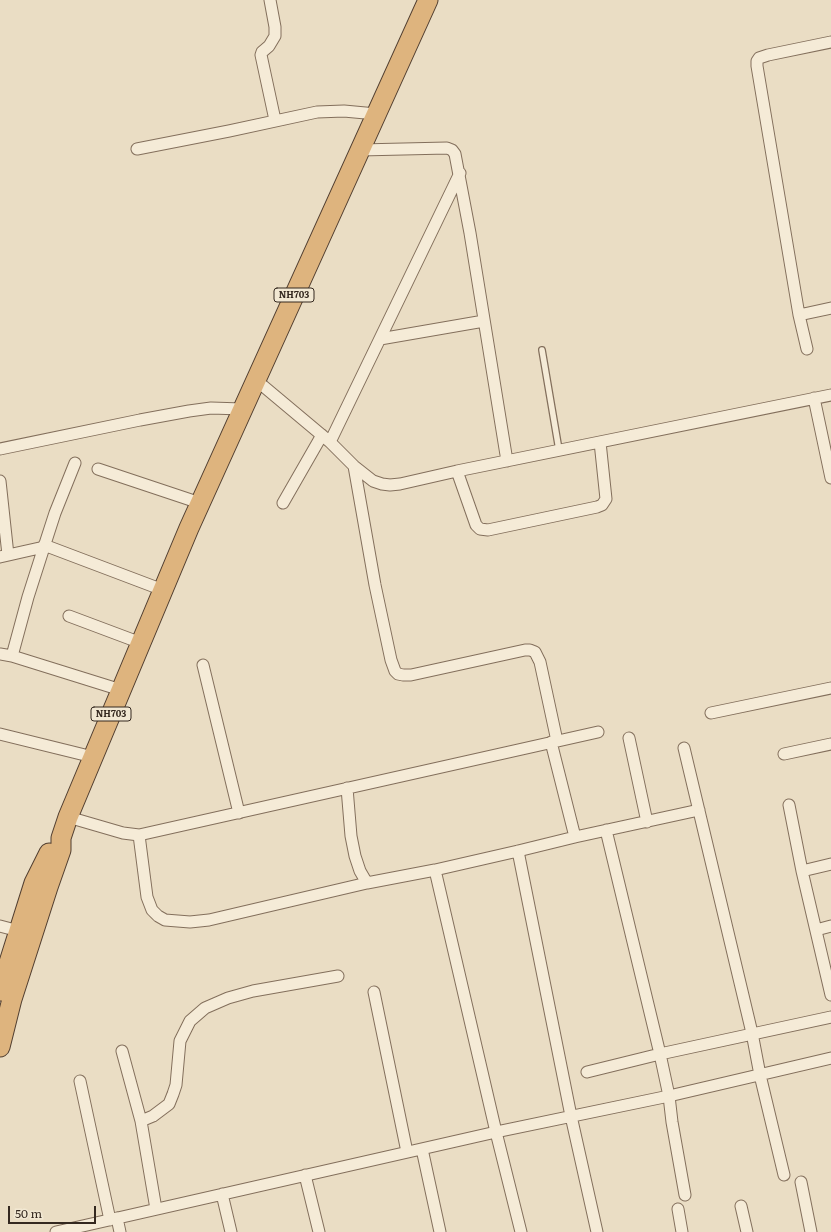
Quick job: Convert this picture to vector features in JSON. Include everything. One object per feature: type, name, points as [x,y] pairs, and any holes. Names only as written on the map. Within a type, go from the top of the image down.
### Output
[{"type":"highway","name":"NH703","points":[[0,1047],[12,998],[61,850],[61,838],[68,817],[200,503],[428,0]]},
{"type":"highway","name":"NH703","points":[[0,991],[34,883],[52,847],[61,838]]},
{"type":"street","points":[[270,0],[275,27],[275,36],[269,46],[262,52],[261,58],[275,120]]},
{"type":"street","points":[[807,349],[757,61],[759,58],[768,55],[831,42]]},
{"type":"street","points":[[137,149],[317,112],[344,111],[376,114]]},
{"type":"street","points":[[360,150],[447,148],[452,150],[455,154],[460,173],[507,461]]},
{"type":"street","points":[[283,503],[326,438],[380,338],[460,173]]},
{"type":"street","points":[[800,315],[831,308]]},
{"type":"street","points":[[380,338],[484,321]]},
{"type":"street","points":[[256,380],[326,438],[354,466],[373,481],[390,485],[831,395]]},
{"type":"street","points":[[814,398],[831,478]]},
{"type":"street","points":[[0,449],[189,411],[211,408],[242,409]]},
{"type":"street","points":[[457,471],[476,524],[480,529],[488,530],[602,505],[606,499],[600,442]]},
{"type":"street","points":[[12,656],[28,596],[44,546],[55,513],[75,463]]},
{"type":"street","points":[[354,466],[375,585],[391,660],[395,671],[398,674],[411,675],[525,650],[535,652],[540,662],[554,742],[575,837]]},
{"type":"street","points":[[98,469],[200,503]]},
{"type":"street","points":[[0,481],[4,556],[44,546],[163,590]]},
{"type":"street","points":[[69,616],[141,643]]},
{"type":"street","points":[[0,654],[12,656],[121,690]]},
{"type":"street","points":[[203,665],[239,813]]},
{"type":"street","points":[[712,713],[831,688]]},
{"type":"street","points":[[68,817],[123,833],[139,835],[598,732]]},
{"type":"street","points":[[0,734],[93,757]]},
{"type":"street","points":[[630,738],[647,822]]},
{"type":"street","points":[[784,754],[831,744]]},
{"type":"street","points":[[684,748],[752,1033],[760,1075],[784,1175]]},
{"type":"street","points":[[347,788],[351,836],[355,856],[360,871],[367,883]]},
{"type":"street","points":[[789,805],[802,871],[831,995]]},
{"type":"street","points":[[139,835],[147,897],[152,910],[165,920],[190,922],[209,920],[367,883],[435,870],[699,810]]},
{"type":"street","points":[[606,830],[660,1054],[669,1096],[685,1196]]},
{"type":"street","points":[[518,851],[571,1116],[597,1232]]},
{"type":"street","points":[[802,871],[831,864]]},
{"type":"street","points":[[435,870],[496,1132],[521,1232]]},
{"type":"street","points":[[0,926],[19,931]]},
{"type":"street","points":[[816,930],[831,926]]},
{"type":"street","points":[[140,1121],[153,1116],[169,1104],[174,1094],[176,1085],[180,1041],[190,1021],[206,1008],[228,998],[253,991],[338,976]]},
{"type":"street","points":[[374,992],[407,1152]]},
{"type":"street","points":[[587,1072],[660,1054],[831,1016]]},
{"type":"street","points":[[122,1051],[140,1121],[156,1209]]},
{"type":"street","points":[[56,1232],[496,1132],[669,1096],[831,1058]]},
{"type":"street","points":[[80,1081],[114,1219],[120,1232]]},
{"type":"street","points":[[422,1149],[440,1232]]},
{"type":"street","points":[[306,1175],[319,1232]]},
{"type":"street","points":[[801,1182],[811,1232]]},
{"type":"street","points":[[222,1194],[231,1232]]},
{"type":"street","points":[[741,1206],[747,1232]]},
{"type":"street","points":[[678,1209],[682,1232]]},
{"type":"lane","points":[[542,350],[559,450]]}]
